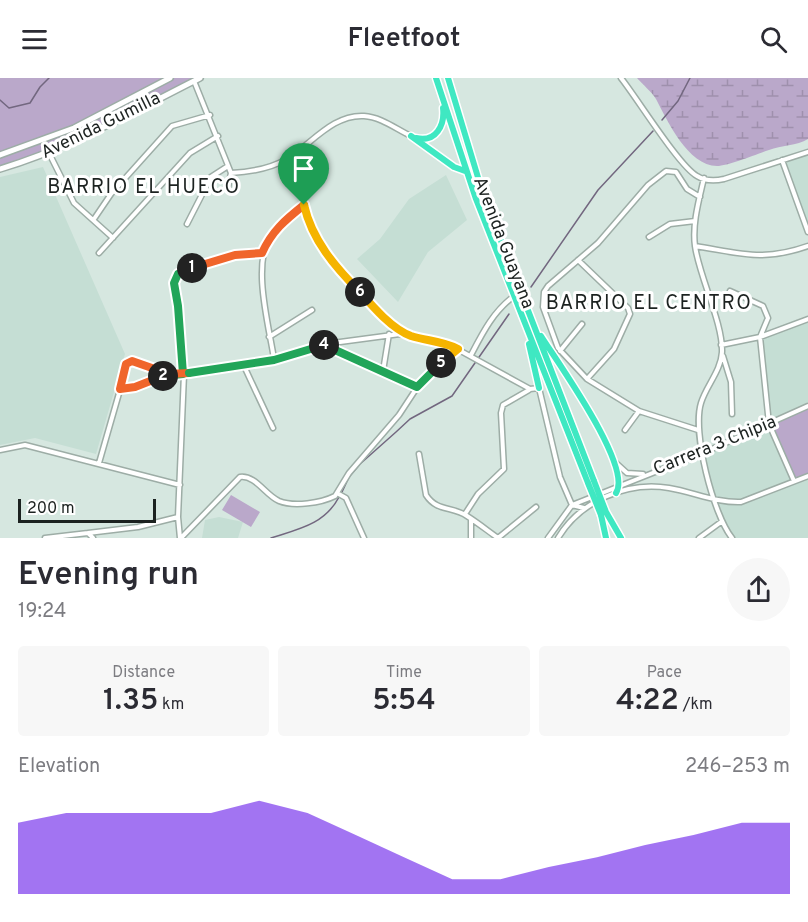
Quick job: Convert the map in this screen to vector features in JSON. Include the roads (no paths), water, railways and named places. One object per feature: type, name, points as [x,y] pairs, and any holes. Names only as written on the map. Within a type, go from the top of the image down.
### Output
[{"type":"highway","name":"Avenida Guayana","points":[[436,78],[465,171],[523,323],[604,513],[621,538]]},
{"type":"highway","name":"Avenida Guayana","points":[[448,78],[483,194],[532,319],[591,482]]},
{"type":"highway","points":[[411,136],[429,139],[436,134],[442,125],[443,98]]},
{"type":"highway","points":[[411,136],[454,167],[465,171]]},
{"type":"highway","points":[[532,319],[598,426],[614,461],[620,484],[616,493]]},
{"type":"highway","points":[[523,323],[539,388]]},
{"type":"highway","name":"Avenida Guayana","points":[[604,513],[606,538]]},
{"type":"main road","name":"Avenida Gumilla","points":[[0,155],[74,128],[170,78]]},
{"type":"main road","name":"Avenida Gumilla","points":[[0,169],[49,153],[100,130],[197,80]]},
{"type":"street","points":[[621,78],[689,170],[704,178],[724,179],[808,152]]},
{"type":"street","points":[[197,80],[231,173],[228,187]]},
{"type":"street","points":[[94,219],[111,194],[172,126],[210,115]]},
{"type":"street","points":[[231,173],[248,172],[287,159],[324,130],[346,118],[364,116],[378,119],[411,136]]},
{"type":"street","points":[[99,253],[190,153],[218,136]]},
{"type":"street","points":[[49,153],[71,198],[113,238]]},
{"type":"street","points":[[287,159],[309,225],[321,247],[377,311],[409,335]]},
{"type":"street","points":[[782,160],[808,232]]},
{"type":"street","points":[[187,224],[211,177],[228,166]]},
{"type":"street","points":[[698,430],[639,411],[587,379],[560,351],[543,307],[544,292],[598,243],[648,185],[666,171],[676,172],[687,189],[700,197]]},
{"type":"street","points":[[704,178],[695,221],[695,246],[731,382],[732,414]]},
{"type":"street","points":[[274,360],[269,337],[262,253],[271,234],[304,205]]},
{"type":"street","points":[[649,237],[670,224],[695,221]]},
{"type":"street","points":[[695,246],[765,257],[784,254],[808,246]]},
{"type":"street","points":[[181,538],[178,517],[183,374],[178,306],[174,287],[176,277],[182,272],[235,255],[262,253]]},
{"type":"street","points":[[578,260],[628,308],[630,314],[614,349],[587,379]]},
{"type":"street","points":[[730,291],[763,306],[768,323],[760,338],[769,424],[794,482]]},
{"type":"street","points":[[473,356],[488,323],[500,307],[514,296]]},
{"type":"street","points":[[269,337],[312,310]]},
{"type":"street","points":[[721,345],[760,338],[808,319]]},
{"type":"street","points":[[560,351],[582,324]]},
{"type":"street","points":[[382,371],[389,334]]},
{"type":"street","points":[[99,463],[126,364],[132,361],[169,374],[183,374],[274,360],[325,344],[389,334],[409,335],[448,344],[530,389]]},
{"type":"street","points":[[325,344],[417,387]]},
{"type":"street","points":[[181,538],[240,477],[249,477],[280,501],[313,502],[331,498],[339,493],[349,473],[399,416],[422,380],[458,349]]},
{"type":"street","points":[[722,354],[701,402],[698,430],[713,499],[721,522],[732,538]]},
{"type":"street","points":[[244,366],[273,428]]},
{"type":"street","points":[[120,389],[135,387],[169,374]]},
{"type":"street","points":[[465,514],[478,494],[504,469],[501,413],[503,405],[530,389],[539,388],[560,477],[572,505]]},
{"type":"street","name":"Carrera 3 Chipia","points":[[572,505],[620,484],[703,453],[808,406]]},
{"type":"street","points":[[625,430],[639,411]]},
{"type":"street","points":[[0,450],[25,445],[180,484]]},
{"type":"street","points":[[419,454],[426,495],[430,501],[440,508],[465,514],[498,538],[536,507]]},
{"type":"street","points":[[614,461],[627,473],[650,473]]},
{"type":"street","points":[[558,538],[565,525],[584,508],[616,493],[649,487],[669,488],[713,499],[741,502],[808,476]]},
{"type":"street","points":[[339,493],[346,498],[364,538]]},
{"type":"street","points":[[572,505],[584,508]]},
{"type":"street","points":[[548,538],[572,505]]},
{"type":"street","points":[[45,538],[138,527],[178,517]]},
{"type":"street","points":[[471,519],[471,538]]},
{"type":"street","points":[[699,538],[721,522]]},
{"type":"street","points":[[88,533],[93,538]]},
{"type":"waterway","points":[[0,100],[9,108],[30,103],[49,78]]},
{"type":"waterway","points":[[662,120],[678,101],[690,78]]},
{"type":"waterway","points":[[531,287],[598,190],[653,131]]},
{"type":"waterway","points":[[342,492],[349,477],[360,464],[410,419],[452,396],[509,314]]},
{"type":"waterway","points":[[271,538],[319,519],[326,514],[339,497]]},
{"type":"district","name":"BARRIO EL HUECO","points":[[144,188]]},
{"type":"district","name":"BARRIO EL CENTRO","points":[[649,304]]}]
